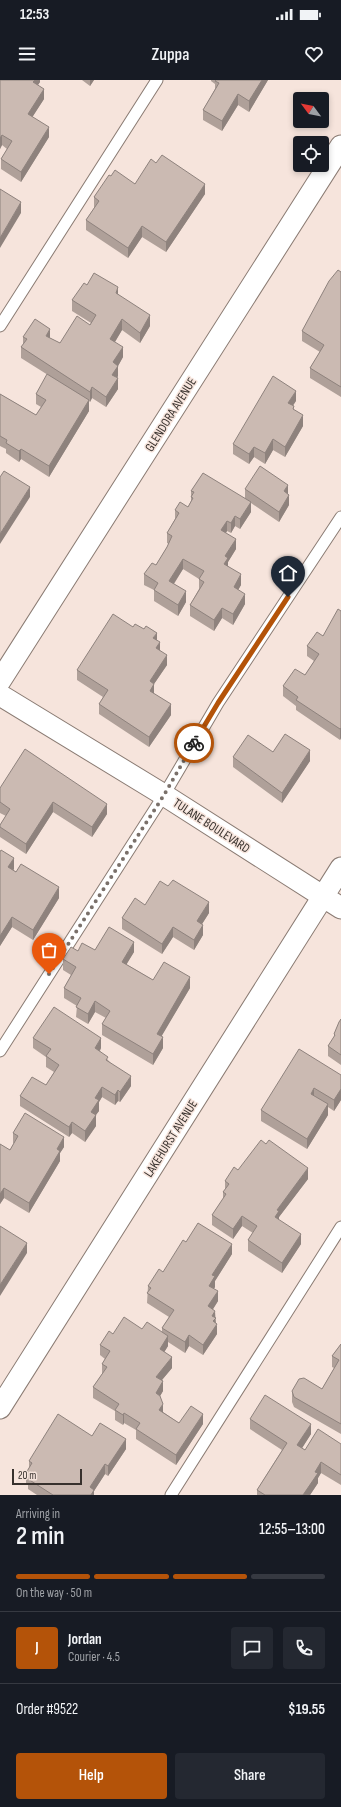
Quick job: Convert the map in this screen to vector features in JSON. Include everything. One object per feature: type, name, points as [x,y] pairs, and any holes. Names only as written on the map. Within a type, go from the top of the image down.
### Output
[{"type":"street","name":"GLENDORA AVENUE","points":[[0,681],[341,146]]},
{"type":"street","name":"TULANE BOULEVARD","points":[[0,695],[164,795],[341,908]]},
{"type":"street","name":"LAKEHURST AVENUE","points":[[0,1408],[341,868]]},
{"type":"lane","points":[[0,326],[157,80]]},
{"type":"lane","points":[[0,1051],[164,795],[218,703],[341,517]]},
{"type":"lane","points":[[171,1495],[341,1227]]},
{"type":"building","points":[[0,80],[35,80],[33,82],[44,89],[28,114],[49,127],[21,172],[1,159],[12,141],[2,135],[0,138]]},
{"type":"building","points":[[262,80],[249,101],[238,94],[222,121],[203,110],[219,83],[215,81]]},
{"type":"building","points":[[162,155],[205,184],[166,242],[142,226],[128,248],[86,220],[99,201],[94,197],[109,175],[111,176],[115,170],[135,184],[151,159],[156,163]]},
{"type":"building","points":[[0,189],[21,202],[0,238]]},
{"type":"building","points":[[338,270],[341,272],[341,387],[310,368],[324,345],[302,331],[329,281]]},
{"type":"building","points":[[94,273],[118,287],[116,293],[150,315],[140,333],[122,319],[110,339],[123,347],[113,362],[118,366],[112,375],[118,378],[106,397],[92,387],[90,392],[21,347],[27,339],[23,337],[35,319],[50,329],[46,336],[60,343],[77,316],[90,325],[96,315],[72,300],[84,283],[87,285]]},
{"type":"building","points":[[47,374],[89,400],[49,466],[21,449],[19,451],[6,443],[7,440],[0,436],[0,394],[36,415],[46,400],[36,394]]},
{"type":"building","points":[[273,376],[296,391],[288,403],[294,406],[293,409],[303,415],[285,447],[273,439],[265,453],[254,447],[249,454],[233,444]]},
{"type":"building","points":[[260,466],[288,485],[284,491],[289,495],[279,512],[245,489]]},
{"type":"building","points":[[4,471],[30,487],[0,534],[0,477]]},
{"type":"building","points":[[203,473],[251,502],[240,519],[235,516],[231,523],[227,521],[221,530],[236,539],[225,556],[228,558],[224,564],[241,574],[234,587],[245,594],[233,614],[222,608],[214,620],[190,605],[204,582],[199,579],[204,571],[183,559],[169,581],[186,591],[178,605],[154,590],[158,583],[144,574],[152,563],[156,565],[167,547],[172,536],[167,533],[179,513],[175,510],[180,502],[188,507],[193,498],[191,497],[194,492],[191,491]]},
{"type":"building","points":[[338,609],[341,611],[340,729],[296,700],[298,697],[283,686],[295,669],[305,675],[319,654],[307,646],[317,632],[323,636]]},
{"type":"building","points":[[113,614],[133,627],[135,624],[144,629],[146,626],[157,633],[153,638],[160,642],[156,648],[167,655],[150,681],[154,684],[150,691],[171,704],[149,737],[99,704],[108,690],[77,670]]},
{"type":"building","points":[[285,734],[310,750],[282,793],[233,757],[248,735],[273,752]]},
{"type":"building","points":[[25,749],[107,804],[92,827],[53,802],[26,844],[0,827],[10,809],[0,802],[0,788]]},
{"type":"building","points":[[1,850],[14,858],[8,867],[16,872],[21,864],[59,887],[33,930],[12,917],[0,936]]},
{"type":"building","points":[[173,880],[209,902],[197,921],[203,925],[194,940],[173,927],[162,944],[122,918],[135,898],[145,905],[160,881],[168,886]]},
{"type":"building","points":[[109,927],[134,942],[122,962],[153,980],[164,962],[190,977],[157,1034],[163,1037],[153,1054],[102,1024],[110,1011],[95,1001],[88,1014],[76,1007],[81,998],[64,988],[76,967],[63,959],[71,947],[78,951],[82,943],[95,950]]},
{"type":"building","points":[[54,1007],[101,1038],[95,1048],[108,1057],[106,1060],[131,1076],[120,1092],[118,1090],[115,1095],[102,1087],[95,1098],[99,1100],[91,1112],[96,1115],[85,1131],[72,1122],[69,1127],[20,1096],[32,1077],[46,1085],[59,1065],[46,1056],[51,1049],[33,1038]]},
{"type":"building","points":[[341,1019],[341,1055],[328,1046],[335,1035],[334,1034]]},
{"type":"building","points":[[299,1049],[341,1075],[341,1089],[334,1100],[314,1088],[311,1094],[328,1104],[307,1139],[261,1110]]},
{"type":"building","points":[[25,1113],[64,1137],[57,1149],[60,1151],[29,1203],[4,1188],[0,1194],[0,1144],[10,1150],[18,1136],[13,1133]]},
{"type":"building","points":[[261,1140],[266,1144],[269,1140],[308,1168],[277,1210],[279,1211],[275,1217],[301,1234],[282,1263],[248,1240],[257,1226],[242,1216],[233,1229],[212,1215],[226,1194],[223,1192],[229,1184],[225,1181],[234,1167],[238,1170]]},
{"type":"building","points":[[198,1223],[232,1244],[212,1275],[215,1276],[209,1286],[218,1291],[208,1306],[215,1311],[212,1316],[216,1318],[213,1321],[217,1324],[203,1345],[189,1335],[185,1342],[162,1328],[174,1310],[147,1293],[151,1288],[148,1286],[159,1269],[163,1272],[183,1240],[186,1242]]},
{"type":"building","points":[[0,1226],[27,1243],[0,1285]]},
{"type":"building","points":[[124,1317],[142,1329],[147,1322],[168,1336],[160,1349],[172,1357],[156,1377],[163,1381],[156,1393],[160,1396],[163,1404],[159,1410],[179,1423],[191,1406],[203,1414],[176,1455],[136,1429],[140,1423],[124,1413],[123,1415],[115,1410],[119,1404],[93,1387],[107,1367],[102,1364],[110,1351],[100,1345],[109,1331],[113,1334]]},
{"type":"building","points":[[341,1344],[341,1424],[294,1397],[292,1391],[299,1379],[304,1378],[322,1389],[339,1360],[332,1356]]},
{"type":"building","points":[[265,1395],[311,1424],[297,1445],[305,1450],[318,1429],[341,1444],[341,1475],[321,1462],[315,1472],[318,1473],[303,1495],[265,1495],[257,1490],[287,1443],[250,1419]]},
{"type":"building","points":[[58,1414],[92,1436],[100,1423],[126,1439],[108,1466],[105,1464],[90,1487],[94,1490],[91,1495],[53,1495],[28,1479],[30,1476],[26,1473],[32,1463],[29,1461]]},
{"type":"way so far","points":[[49,974],[164,795],[194,743]]},
{"type":"route","points":[[194,743],[218,703],[288,597]]}]
